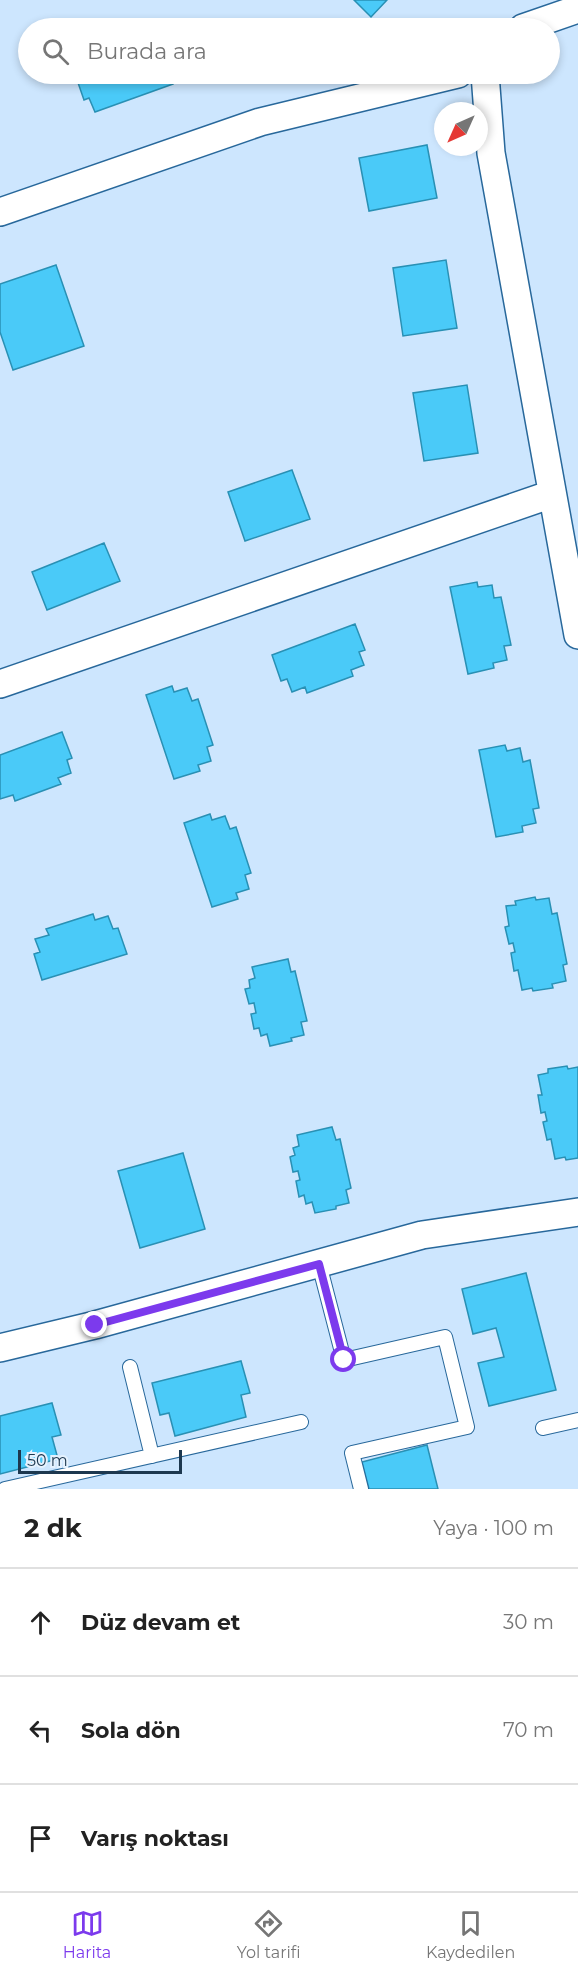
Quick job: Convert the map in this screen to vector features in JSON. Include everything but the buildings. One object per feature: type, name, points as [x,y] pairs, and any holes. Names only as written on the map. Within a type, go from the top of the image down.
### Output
[{"type":"street","points":[[552,18],[578,9]]},
{"type":"street","points":[[0,212],[260,122],[417,84]]},
{"type":"street","points":[[486,84],[491,153],[578,635]]},
{"type":"street","points":[[0,684],[552,494]]},
{"type":"street","points":[[0,1348],[95,1325],[422,1235],[578,1212]]},
{"type":"lane","points":[[319,1264],[344,1360],[445,1337],[467,1427],[352,1453],[361,1489]]},
{"type":"lane","points":[[130,1366],[152,1456]]},
{"type":"lane","points":[[543,1428],[578,1420]]},
{"type":"lane","points":[[5,1489],[301,1422]]},
{"type":"route","points":[[95,1325],[319,1264],[344,1360]]}]
